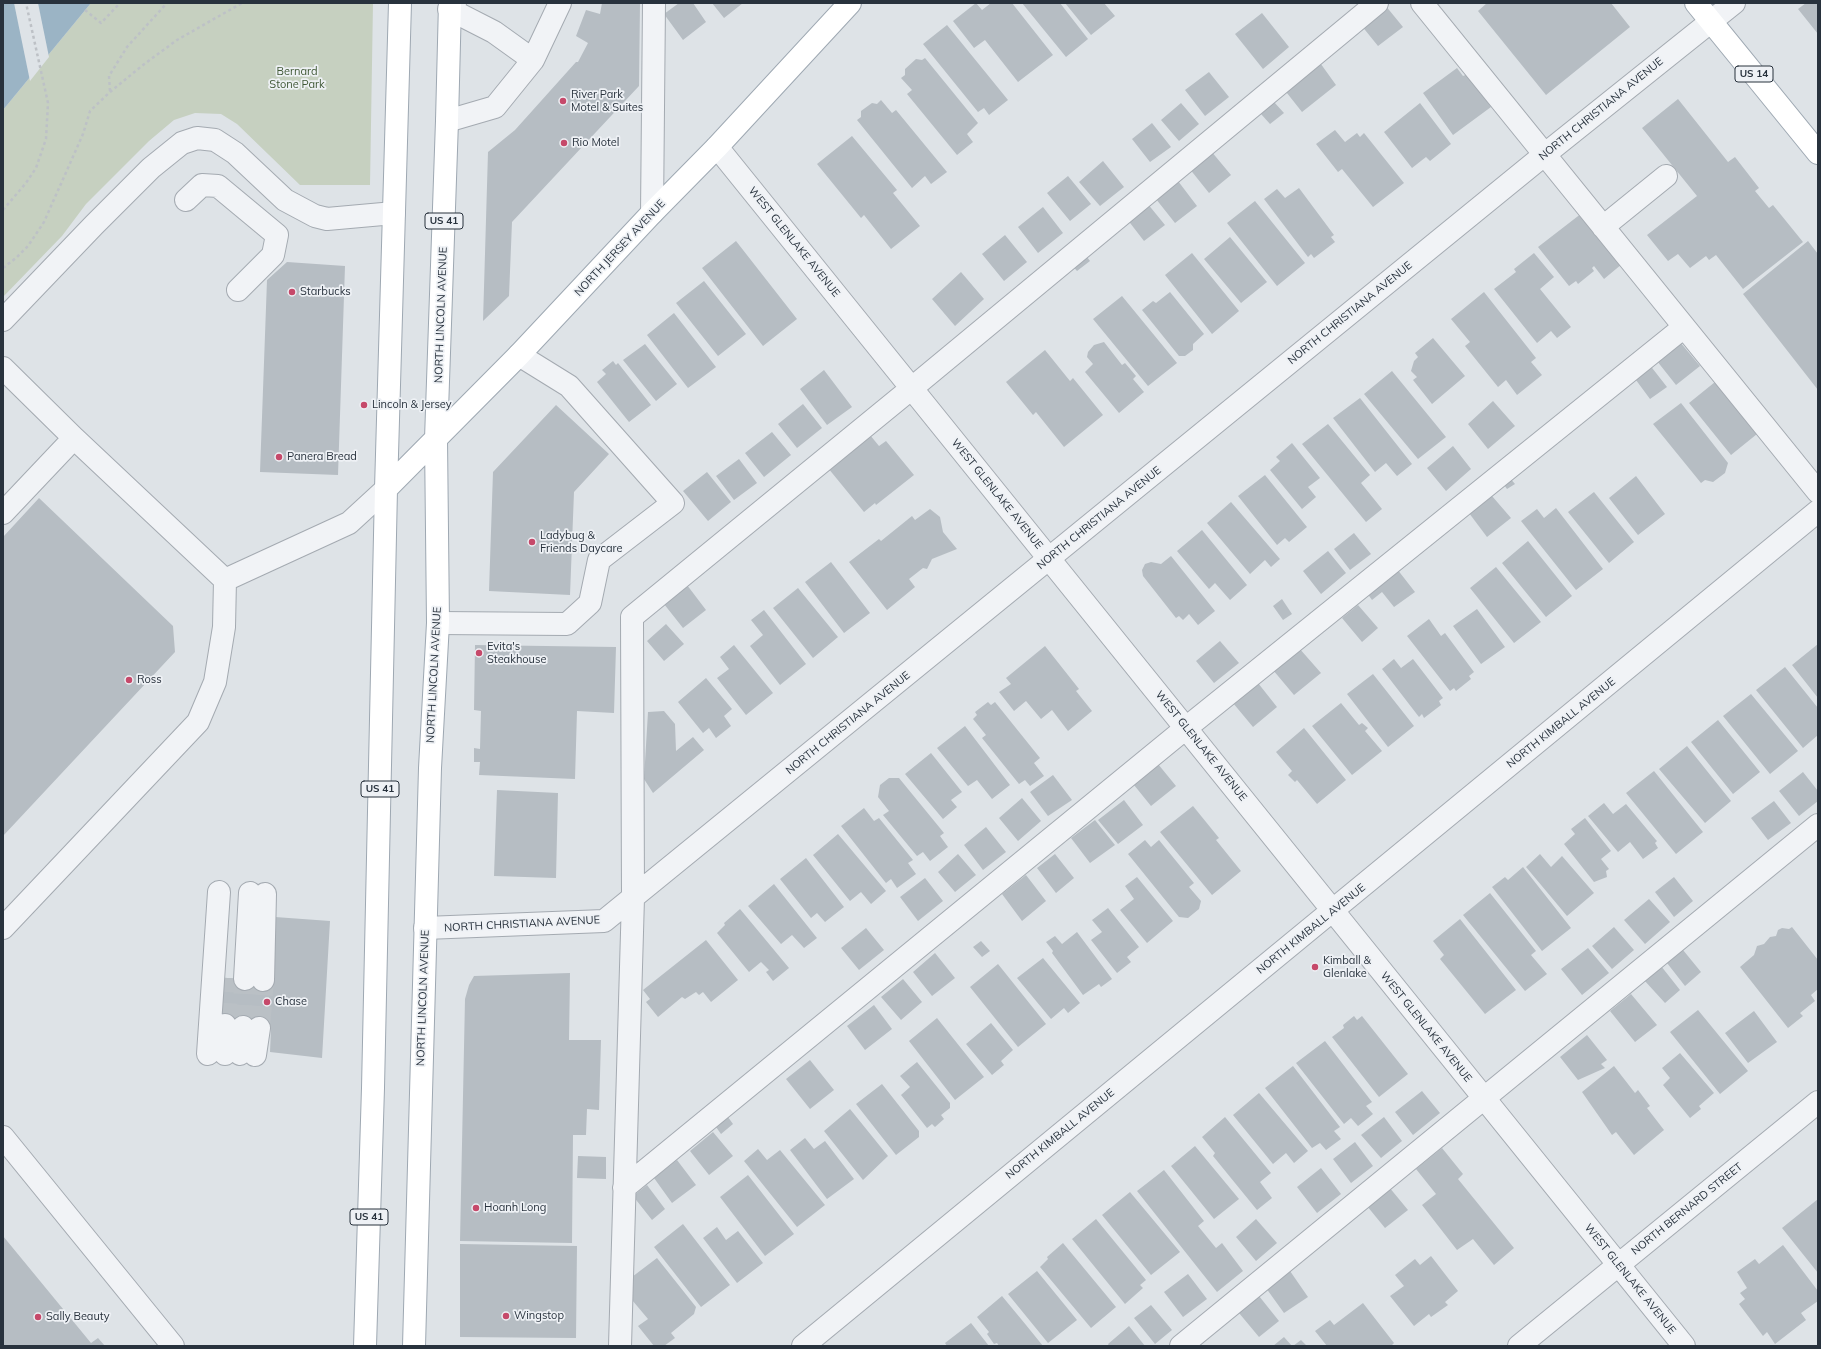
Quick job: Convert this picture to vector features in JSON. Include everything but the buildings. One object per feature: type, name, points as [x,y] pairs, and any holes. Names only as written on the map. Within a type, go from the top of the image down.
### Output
[{"type":"main road","name":"US 41","points":[[365,1346],[373,1088],[386,489],[400,3]]},
{"type":"main road","name":"NORTH JERSEY AVENUE","points":[[386,489],[519,355],[652,213],[717,147],[850,3]]},
{"type":"main road","name":"US 14","points":[[1696,3],[1818,153]]},
{"type":"main road","name":"NORTH LINCOLN AVENUE","points":[[414,1346],[430,768],[438,623],[436,439],[451,5]]},
{"type":"street","points":[[447,121],[495,107],[533,60],[560,3]]},
{"type":"street","points":[[652,213],[654,3]]},
{"type":"street","points":[[620,1346],[634,898],[632,617],[912,388],[1377,3]]},
{"type":"street","points":[[1422,3],[1818,492]]},
{"type":"street","name":"NORTH CHRISTIANA AVENUE","points":[[425,928],[604,921],[1544,154],[1734,3]]},
{"type":"street","points":[[451,5],[494,32],[533,60]]},
{"type":"street","points":[[3,320],[151,168],[182,143],[197,138],[215,140],[235,153],[285,200],[315,216],[327,218],[394,213]]},
{"type":"street","name":"WEST GLENLAKE AVENUE","points":[[717,147],[1684,1346]]},
{"type":"street","points":[[1603,227],[1666,176]]},
{"type":"street","points":[[186,200],[202,185],[218,186],[277,235],[273,254],[238,290]]},
{"type":"street","points":[[624,1188],[1186,728],[1684,327]]},
{"type":"street","points":[[438,623],[567,624],[590,603],[599,560],[673,503],[569,386],[519,355]]},
{"type":"street","points":[[3,368],[74,438],[225,580],[224,627],[215,682],[198,722],[3,928]]},
{"type":"street","points":[[3,513],[74,438]]},
{"type":"street","points":[[225,580],[349,523],[386,489]]},
{"type":"street","name":"NORTH KIMBALL AVENUE","points":[[803,1346],[1818,511]]},
{"type":"street","points":[[1181,1346],[1818,826]]},
{"type":"street","points":[[243,1026],[232,1054],[242,893],[245,979]]},
{"type":"street","name":"NORTH BERNARD STREET","points":[[1519,1346],[1818,1102]]},
{"type":"street","points":[[3,1137],[173,1346]]},
{"type":"path","points":[[3,210],[26,183],[36,168],[46,140],[48,103],[26,3]]},
{"type":"path","points":[[85,10],[100,23],[120,3]]},
{"type":"path","points":[[110,92],[109,76],[127,47],[167,3]]},
{"type":"path","points":[[3,268],[28,246],[44,222],[83,134],[90,111],[110,92],[177,40],[242,3]]},
{"type":"green space","name":"Bernard Stone Park","points":[[91,3],[373,3],[370,185],[300,185],[237,124],[221,114],[195,113],[174,120],[149,141],[86,204],[62,236],[3,297],[3,110]]},
{"type":"water","points":[[3,3],[91,3],[3,110]]},
{"type":"pier","points":[[14,3],[38,3],[49,57],[30,81]]},
{"type":"tunnel","points":[[225,1025],[228,978]]},
{"type":"tunnel","points":[[243,1027],[245,979]]},
{"type":"tunnel","points":[[259,1028],[263,980]]},
{"type":"place","name":"River Park Motel & Suites","points":[[563,101]]},
{"type":"place","name":"Rio Motel","points":[[564,143]]},
{"type":"place","name":"Starbucks","points":[[292,292]]},
{"type":"place","name":"Lincoln & Jersey","points":[[364,405]]},
{"type":"place","name":"Panera Bread","points":[[279,457]]},
{"type":"place","name":"Ladybug & Friends Daycare","points":[[532,542]]},
{"type":"place","name":"Evita's Steakhouse","points":[[479,653]]},
{"type":"place","name":"Ross","points":[[129,680]]},
{"type":"place","name":"Kimball & Glenlake","points":[[1315,967]]},
{"type":"place","name":"Chase","points":[[267,1002]]},
{"type":"place","name":"Hoanh Long","points":[[476,1208]]},
{"type":"place","name":"Wingstop","points":[[506,1316]]},
{"type":"place","name":"Sally Beauty","points":[[38,1317]]}]
